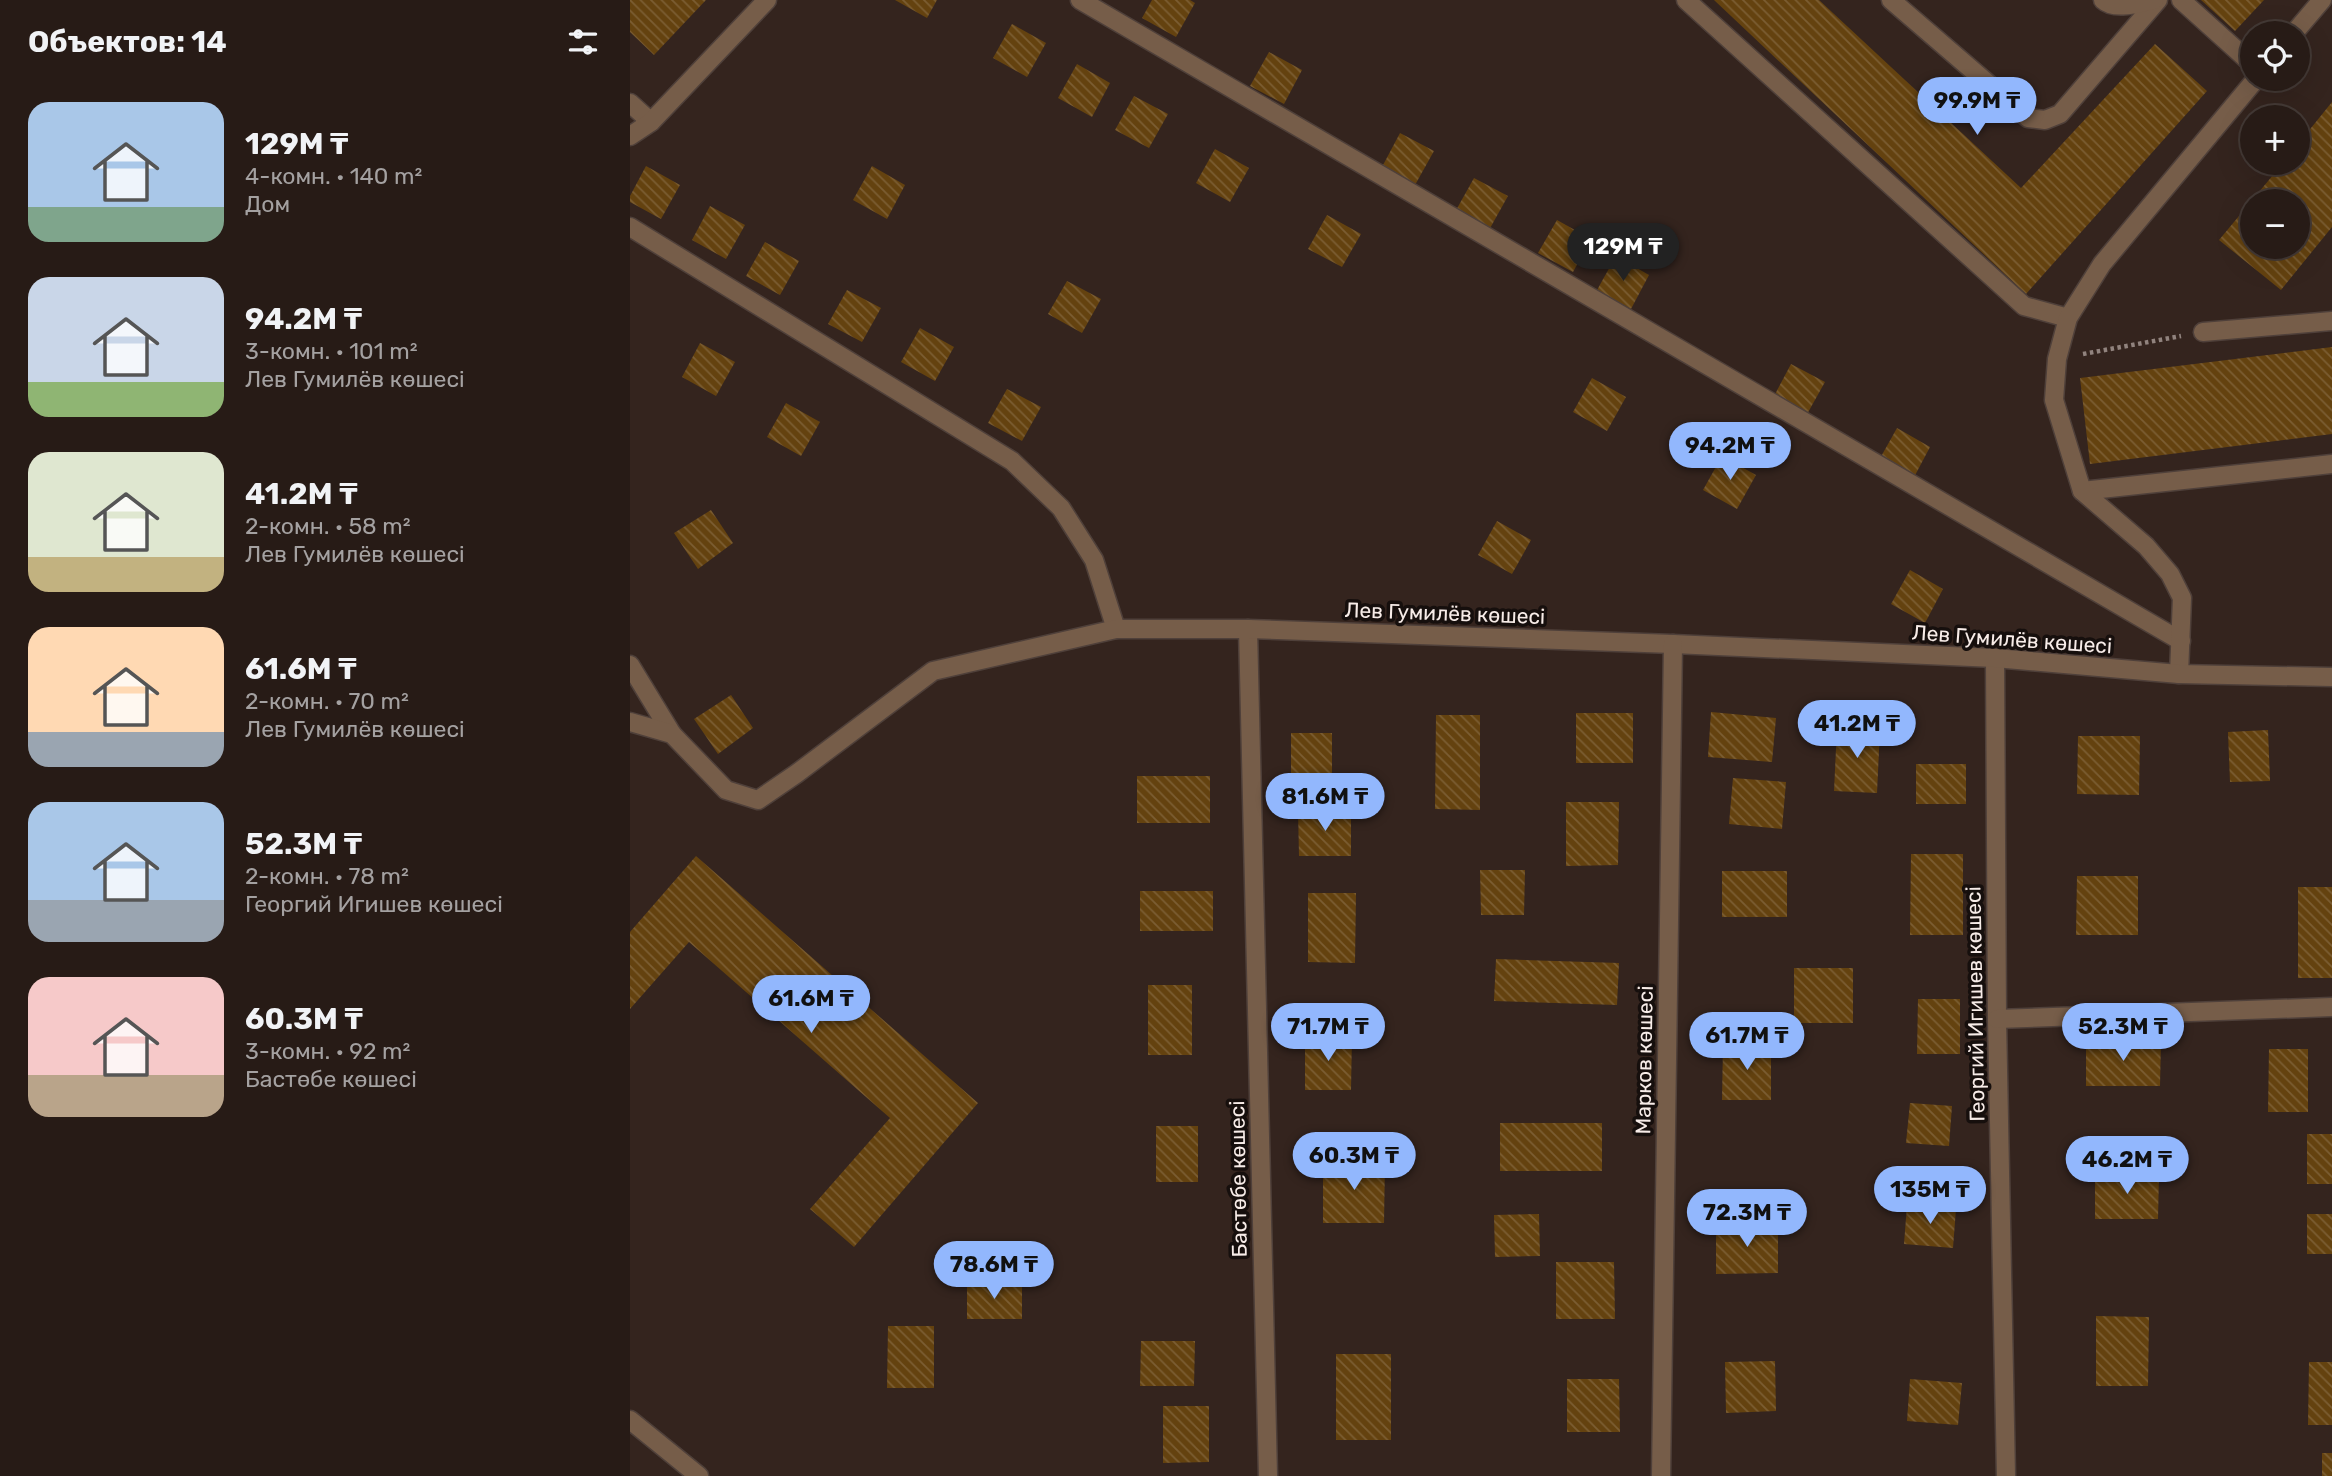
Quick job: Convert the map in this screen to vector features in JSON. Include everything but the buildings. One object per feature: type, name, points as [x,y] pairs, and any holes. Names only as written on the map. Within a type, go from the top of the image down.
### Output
[{"type":"street","points":[[630,136],[651,121],[767,0]]},
{"type":"street","points":[[1080,0],[2181,641]]},
{"type":"street","points":[[1686,0],[2024,306],[2068,318]]},
{"type":"street","points":[[1891,0],[2028,118],[2045,120],[2060,114],[2156,0]]},
{"type":"street","points":[[2103,0],[2108,5],[2129,5],[2156,0]]},
{"type":"street","points":[[2181,0],[2240,53]]},
{"type":"street","points":[[2304,21],[2322,0]]},
{"type":"street","points":[[2179,674],[2182,598],[2170,574],[2146,546],[2082,492],[2054,400],[2057,359],[2068,318],[2102,264],[2246,91]]},
{"type":"street","points":[[630,103],[651,121]]},
{"type":"street","points":[[630,227],[1012,461],[1060,508],[1094,560],[1116,629]]},
{"type":"street","points":[[2203,332],[2332,321]]},
{"type":"street","points":[[2082,492],[2332,464]]},
{"type":"street","name":"Лев Гумилёв көшесі","points":[[672,733],[726,790],[758,800],[796,775],[933,671],[1116,629],[1248,629],[1673,644],[1995,658],[2179,674],[2332,677]]},
{"type":"street","name":"Бастөбе көшесі","points":[[1248,629],[1268,1476]]},
{"type":"street","name":"Марков көшесі","points":[[1661,1476],[1673,644]]},
{"type":"street","name":"Георгий Игишев көшесі","points":[[1995,658],[1997,1019],[2006,1476]]},
{"type":"street","points":[[630,665],[672,733]]},
{"type":"street","points":[[630,722],[672,733]]},
{"type":"street","points":[[1997,1019],[2332,1007]]},
{"type":"street","points":[[630,1420],[699,1476]]},
{"type":"path","points":[[2057,359],[2203,332]]}]
